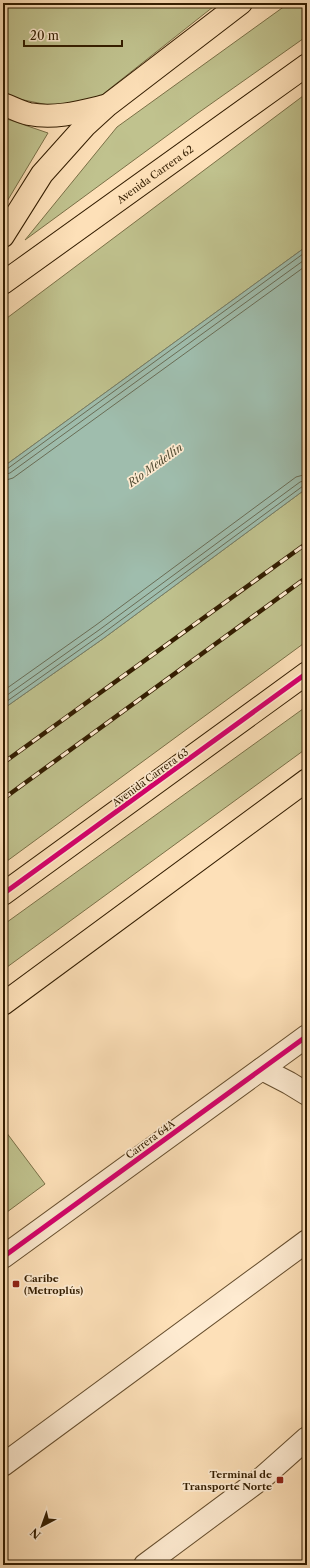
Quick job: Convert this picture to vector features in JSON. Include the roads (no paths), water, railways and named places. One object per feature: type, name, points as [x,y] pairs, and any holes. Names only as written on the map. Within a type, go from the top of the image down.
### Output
[{"type":"highway","points":[[3,236],[42,174],[85,126],[108,105],[241,3]]},
{"type":"highway","name":"Avenida Carrera 62","points":[[3,283],[307,65]]},
{"type":"highway","points":[[3,104],[27,113],[46,116],[74,114],[108,105]]},
{"type":"highway","name":"Avenida Carrera 63","points":[[3,894],[307,673]]},
{"type":"highway","points":[[3,1004],[307,780]]},
{"type":"street","name":"Carrera 64A","points":[[3,1257],[307,1036]]},
{"type":"street","points":[[262,1069],[307,1094]]},
{"type":"street","points":[[3,1465],[307,1240]]},
{"type":"street","points":[[145,1565],[262,1478],[307,1438]]},
{"type":"street","points":[[262,1478],[307,1455]]},
{"type":"water","name":"Río Medellín","points":[[307,246],[307,488],[104,638],[3,709],[3,467]]},
{"type":"railway","points":[[3,763],[307,543]]},
{"type":"railway","points":[[3,799],[307,577]]},
{"type":"place","name":"Caribe (Metroplús)","points":[[16,1284]]},
{"type":"place","name":"Terminal de Transporte Norte","points":[[280,1480]]}]
